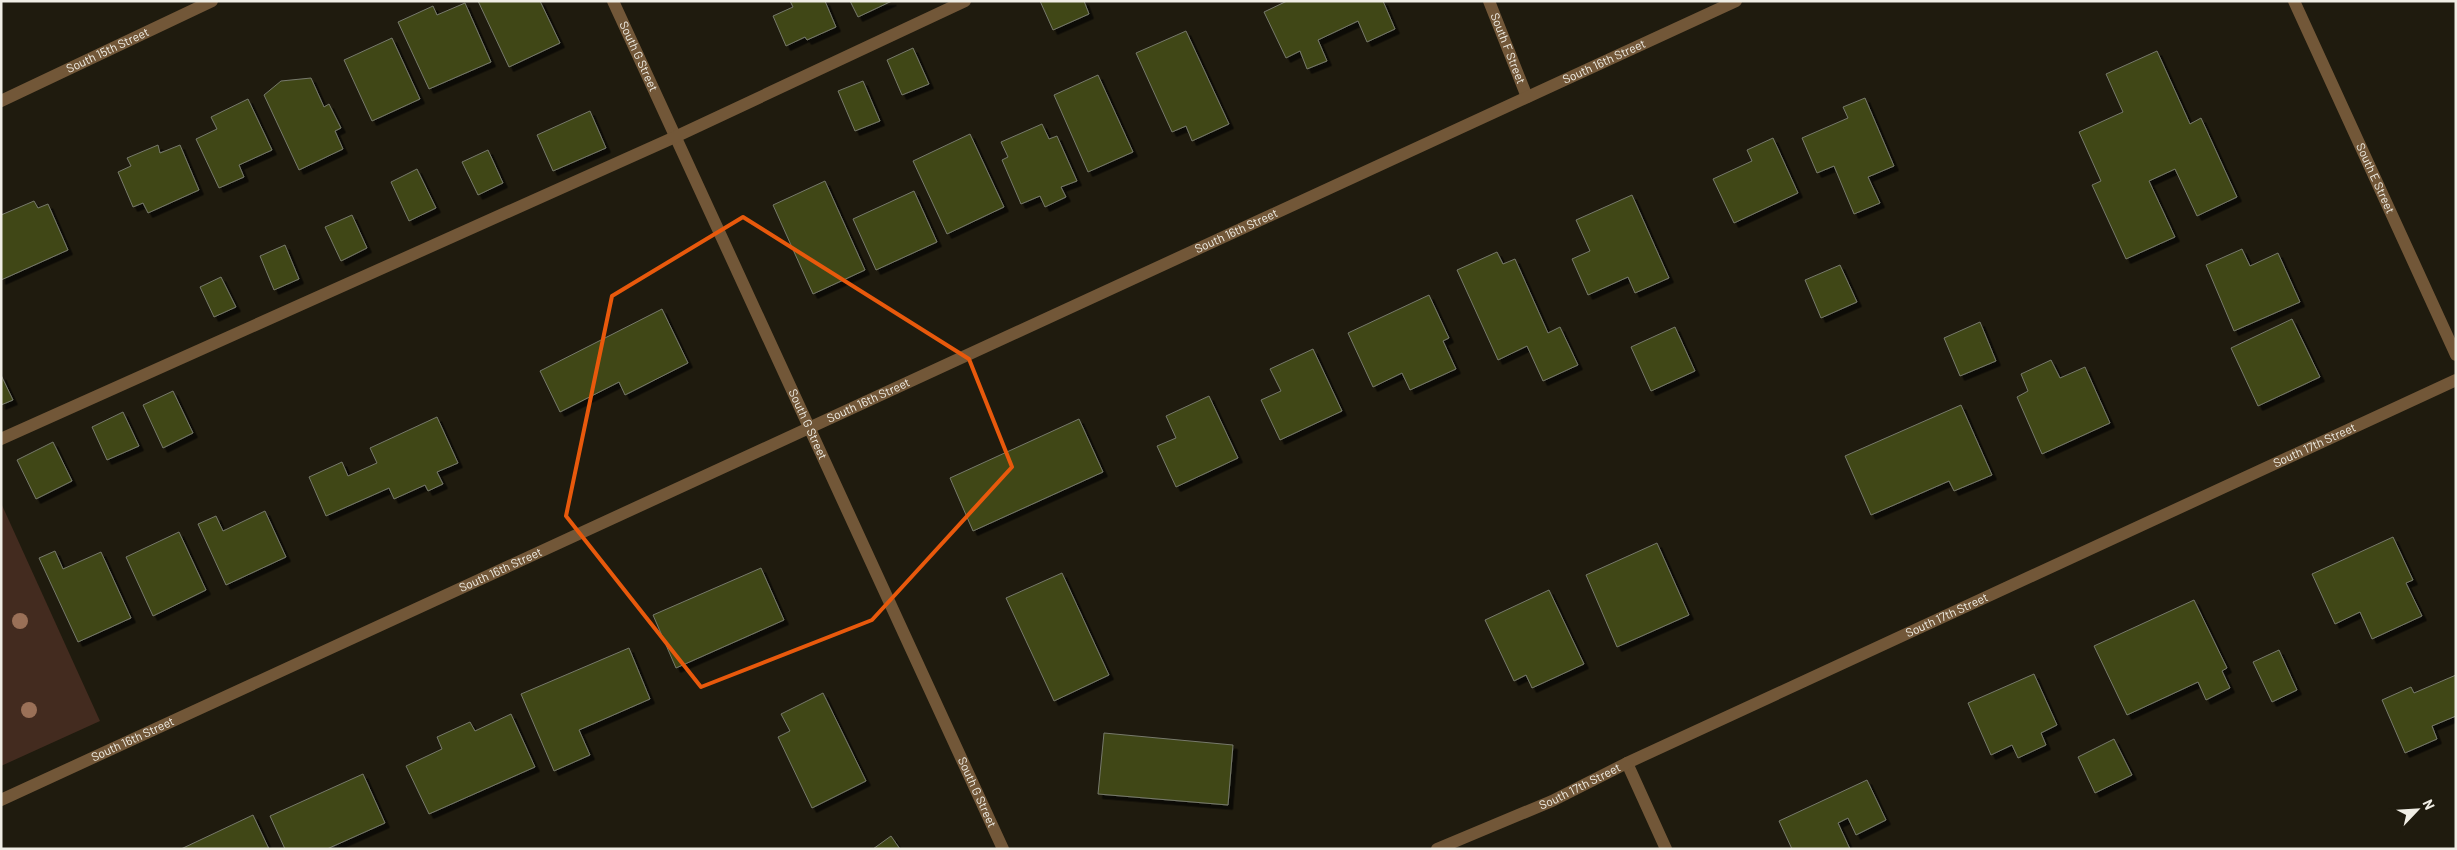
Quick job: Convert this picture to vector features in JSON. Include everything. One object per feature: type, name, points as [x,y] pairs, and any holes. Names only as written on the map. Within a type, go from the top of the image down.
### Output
[{"type":"street","name":"South 15th Street","points":[[1,101],[212,1]]},
{"type":"street","name":"South G Street","points":[[613,1],[1004,849]]},
{"type":"street","points":[[1,439],[675,136],[965,1]]},
{"type":"street","name":"South F Street","points":[[1489,1],[1527,97]]},
{"type":"street","name":"South 16th Street","points":[[1,800],[1736,1]]},
{"type":"street","name":"South E Street","points":[[2294,1],[2456,354]]},
{"type":"street","name":"South 17th Street","points":[[1437,849],[1552,801],[1627,763],[2456,380]]},
{"type":"street","points":[[1627,763],[1666,849]]},
{"type":"highlighted area","points":[[743,217],[969,359],[1012,467],[872,620],[701,687],[566,516],[612,296]]},
{"type":"shaded area","points":[[1,503],[100,721],[1,766]]},
{"type":"building","points":[[478,1],[540,1],[560,43],[509,67]]},
{"type":"building","points":[[790,1],[825,1],[836,27],[807,40],[805,37],[786,46],[773,16],[793,7]]},
{"type":"building","points":[[850,1],[892,1],[858,17]]},
{"type":"building","points":[[1040,1],[1084,1],[1089,14],[1053,30]]},
{"type":"building","points":[[1287,1],[1383,1],[1395,29],[1367,42],[1358,21],[1318,40],[1327,61],[1307,69],[1300,51],[1286,58],[1264,12]]},
{"type":"building","points":[[465,3],[491,62],[429,89],[398,22],[433,6],[437,15]]},
{"type":"building","points":[[1186,31],[1229,124],[1192,141],[1186,126],[1172,132],[1136,53]]},
{"type":"building","points":[[392,38],[420,99],[372,121],[344,60]]},
{"type":"building","points":[[913,48],[929,84],[902,95],[887,60]]},
{"type":"building","points":[[2157,51],[2190,124],[2201,118],[2237,197],[2197,216],[2175,169],[2149,181],[2175,237],[2126,259],[2092,185],[2101,181],[2079,132],[2123,112],[2106,74]]},
{"type":"building","points":[[1098,75],[1133,152],[1088,172],[1054,95]]},
{"type":"building","points":[[311,78],[324,107],[329,104],[341,128],[335,131],[343,149],[299,170],[264,95],[281,81]]},
{"type":"building","points":[[863,81],[880,121],[855,131],[838,91]]},
{"type":"building","points":[[1865,98],[1894,166],[1868,177],[1880,203],[1854,214],[1834,166],[1817,173],[1802,138],[1848,118],[1843,107]]},
{"type":"building","points":[[248,99],[272,150],[239,165],[244,177],[219,188],[196,139],[217,129],[211,117]]},
{"type":"building","points":[[590,111],[606,148],[553,171],[537,135]]},
{"type":"building","points":[[1042,124],[1049,139],[1057,136],[1077,181],[1061,187],[1066,197],[1045,207],[1040,196],[1021,204],[1002,160],[1008,157],[1001,142]]},
{"type":"building","points":[[970,134],[1004,207],[947,234],[913,161]]},
{"type":"building","points":[[1773,138],[1798,193],[1734,223],[1713,179],[1752,161],[1747,150]]},
{"type":"building","points":[[158,145],[160,153],[180,145],[199,190],[148,213],[143,203],[133,207],[118,172],[131,166],[127,158]]},
{"type":"building","points":[[488,150],[503,183],[478,195],[462,162]]},
{"type":"building","points":[[417,169],[436,208],[409,221],[391,182]]},
{"type":"building","points":[[825,181],[865,270],[813,294],[773,205]]},
{"type":"building","points":[[914,191],[937,242],[876,270],[853,219]]},
{"type":"building","points":[[1632,195],[1669,278],[1635,293],[1628,277],[1588,295],[1572,259],[1590,251],[1576,220]]},
{"type":"building","points":[[34,201],[38,208],[48,204],[68,250],[1,280],[1,215]]},
{"type":"building","points":[[352,215],[367,248],[341,261],[325,227]]},
{"type":"building","points":[[285,245],[299,279],[274,290],[260,256]]},
{"type":"building","points":[[2242,249],[2250,266],[2278,253],[2300,302],[2234,331],[2206,265]]},
{"type":"building","points":[[1497,252],[1503,264],[1515,259],[1548,333],[1560,327],[1578,365],[1543,381],[1527,346],[1498,360],[1457,270]]},
{"type":"building","points":[[1840,265],[1857,302],[1821,318],[1805,280]]},
{"type":"building","points":[[221,277],[236,307],[214,317],[200,287]]},
{"type":"building","points":[[1429,295],[1449,338],[1443,341],[1456,369],[1410,390],[1402,373],[1373,387],[1348,333]]},
{"type":"building","points":[[662,309],[688,363],[625,395],[619,382],[560,412],[540,371]]},
{"type":"building","points":[[2292,319],[2320,377],[2258,406],[2231,348]]},
{"type":"building","points":[[1980,322],[1996,361],[1960,376],[1944,338]]},
{"type":"building","points":[[1675,327],[1695,371],[1651,391],[1631,347]]},
{"type":"building","points":[[1313,349],[1342,411],[1280,440],[1261,400],[1281,391],[1270,369]]},
{"type":"building","points":[[2051,360],[2060,378],[2085,367],[2110,423],[2042,454],[2017,397],[2028,391],[2021,374]]},
{"type":"building","points":[[1,375],[13,400],[1,405]]},
{"type":"building","points":[[173,391],[193,433],[163,448],[143,405]]},
{"type":"building","points":[[1209,396],[1238,458],[1176,487],[1157,446],[1176,438],[1166,416]]},
{"type":"building","points":[[1961,405],[1992,475],[1954,491],[1949,481],[1871,515],[1845,456]]},
{"type":"building","points":[[123,412],[139,446],[107,460],[92,427]]},
{"type":"building","points":[[437,417],[458,463],[437,472],[443,484],[428,491],[425,485],[394,499],[389,488],[326,516],[309,477],[342,462],[348,476],[377,463],[370,448]]},
{"type":"building","points":[[1079,419],[1103,472],[973,531],[950,478]]},
{"type":"building","points":[[53,442],[72,481],[36,499],[17,460]]},
{"type":"building","points":[[265,511],[286,557],[226,585],[198,524],[216,516],[223,531]]},
{"type":"building","points":[[179,532],[206,590],[153,616],[126,557]]},
{"type":"building","points":[[2393,537],[2413,580],[2406,583],[2422,616],[2372,639],[2360,612],[2335,624],[2312,574]]},
{"type":"building","points":[[1657,543],[1689,615],[1617,647],[1586,575]]},
{"type":"building","points":[[55,551],[63,569],[101,552],[131,618],[78,642],[39,558]]},
{"type":"building","points":[[761,568],[784,620],[676,668],[653,615]]},
{"type":"building","points":[[1062,573],[1109,675],[1054,701],[1006,598]]},
{"type":"building","points":[[1549,590],[1584,664],[1532,688],[1526,675],[1514,681],[1485,620]]},
{"type":"building","points":[[2194,600],[2227,668],[2222,671],[2230,688],[2206,700],[2198,682],[2127,715],[2094,646]]},
{"type":"building","points":[[629,648],[650,699],[579,730],[590,755],[554,771],[521,694]]},
{"type":"building","points":[[2279,650],[2297,690],[2272,702],[2253,662]]},
{"type":"building","points":[[2034,674],[2057,725],[2041,733],[2046,745],[2018,758],[2012,745],[1991,755],[1968,703]]},
{"type":"building","points":[[2456,675],[2456,716],[2432,726],[2437,739],[2405,753],[2382,700],[2411,687],[2414,693]]},
{"type":"building","points":[[823,693],[866,781],[812,808],[778,737],[790,731],[781,714]]},
{"type":"building","points":[[511,714],[535,767],[429,814],[406,766],[442,749],[437,737],[470,722],[475,731]]},
{"type":"building","points":[[1104,733],[1233,745],[1228,805],[1098,794]]},
{"type":"building","points":[[2114,739],[2132,775],[2095,793],[2078,757]]},
{"type":"building","points":[[363,774],[385,823],[327,849],[285,849],[270,816]]},
{"type":"building","points":[[1867,780],[1886,820],[1856,835],[1848,818],[1838,823],[1850,849],[1792,849],[1779,821]]},
{"type":"building","points":[[253,815],[269,849],[181,849]]},
{"type":"building","points":[[891,836],[900,849],[873,849]]}]
